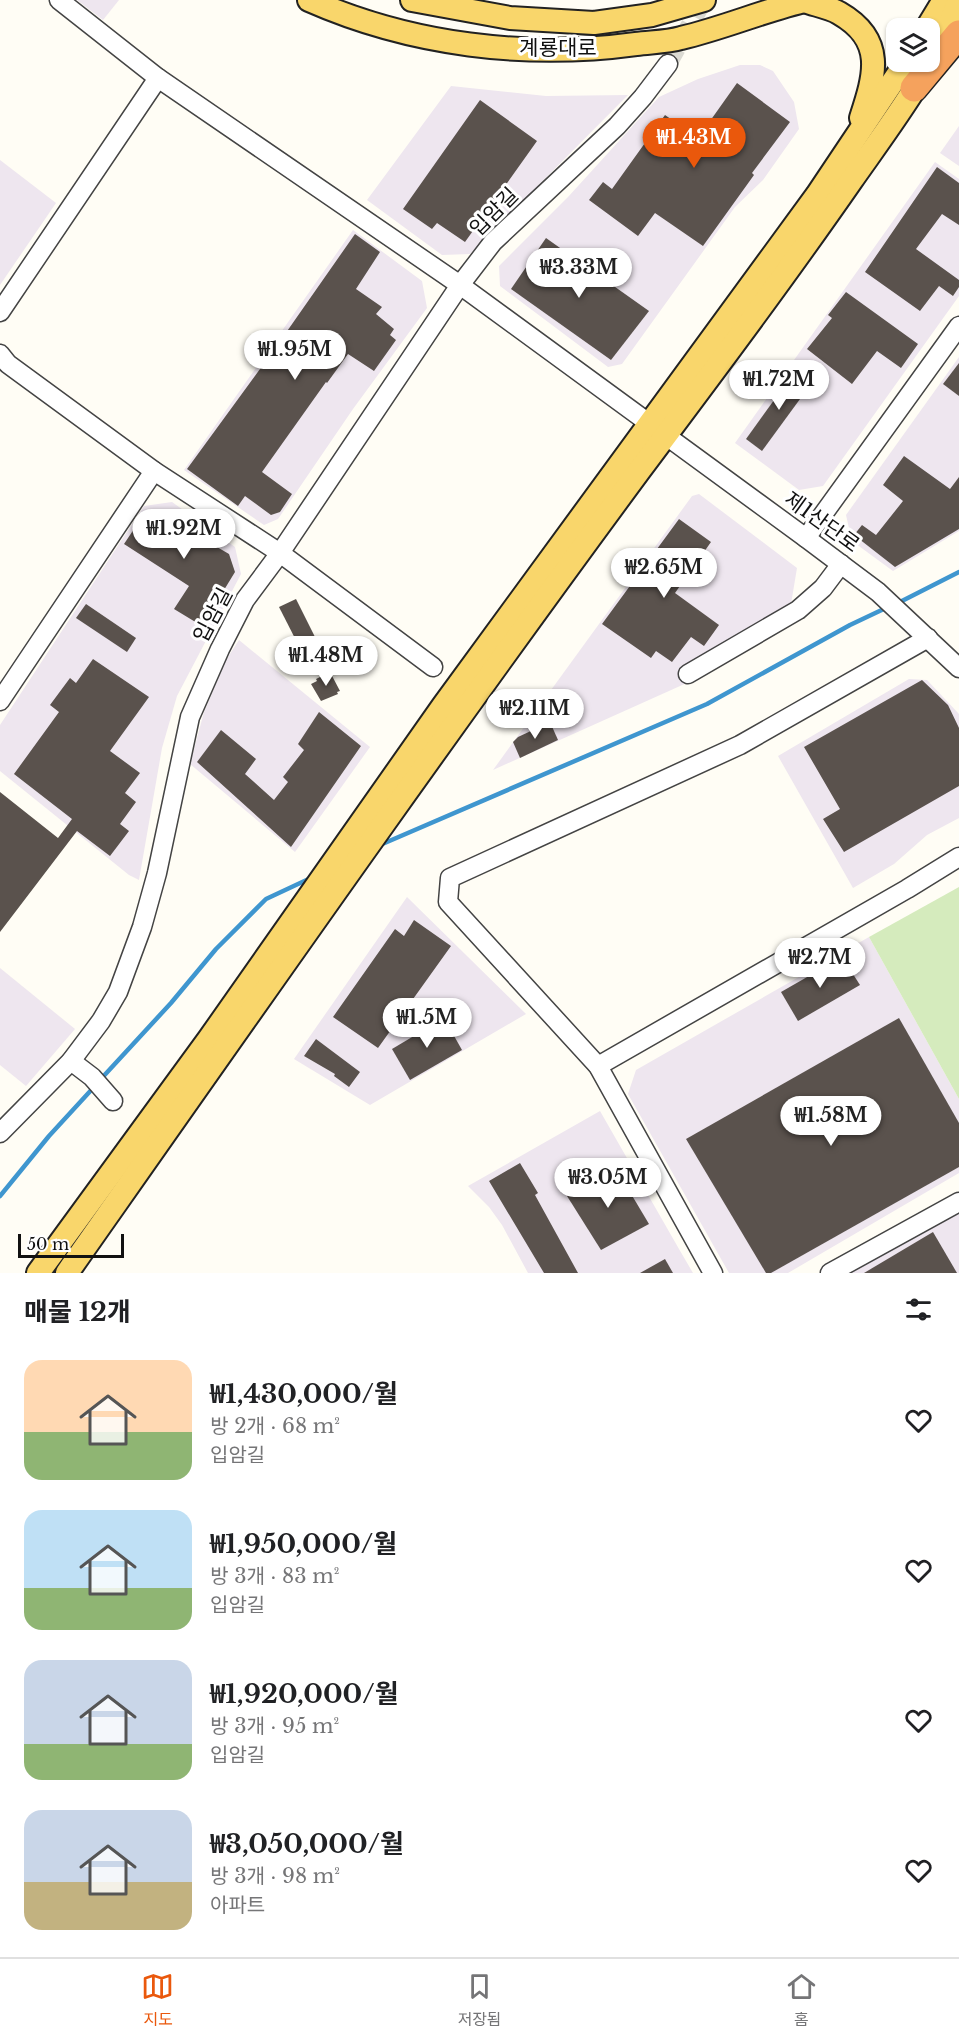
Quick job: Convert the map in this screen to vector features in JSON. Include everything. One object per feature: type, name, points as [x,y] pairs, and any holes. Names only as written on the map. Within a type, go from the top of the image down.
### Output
[{"type":"highway","points":[[914,88],[959,34]]},
{"type":"main road","name":"계룡대로","points":[[309,0],[397,30],[462,44],[531,49],[600,49],[680,39],[806,1]]},
{"type":"main road","name":"계룡대로","points":[[412,0],[510,18],[594,23],[652,15],[704,0]]},
{"type":"main road","points":[[933,18],[944,0]]},
{"type":"main road","points":[[38,1273],[209,1040],[443,706],[657,430],[784,276],[939,49],[959,0]]},
{"type":"main road","points":[[806,1],[838,12],[858,27],[872,49],[874,75],[852,144]]},
{"type":"main road","points":[[67,1273],[411,788],[899,72]]},
{"type":"street","name":"제1산단로","points":[[59,0],[158,78],[460,285],[806,537],[878,592],[959,668]]},
{"type":"street","name":"입암길","points":[[0,1133],[71,1060],[101,1021],[112,1002],[130,962],[142,927],[166,834],[190,717],[245,600],[280,553],[460,285],[493,242],[617,126],[668,64]]},
{"type":"street","points":[[0,312],[158,78]]},
{"type":"street","points":[[806,537],[959,326]]},
{"type":"street","points":[[0,354],[8,364],[154,471],[280,553],[433,667]]},
{"type":"street","points":[[0,701],[154,471]]},
{"type":"street","points":[[688,674],[798,610],[823,588],[841,564]]},
{"type":"street","points":[[713,1273],[598,1066],[448,902],[450,878],[740,745],[928,638]]},
{"type":"street","points":[[598,1066],[959,857]]},
{"type":"street","points":[[71,1060],[97,1082],[113,1101]]},
{"type":"street","points":[[830,1273],[959,1202]]},
{"type":"shaded area","points":[[77,0],[119,0],[103,20]]},
{"type":"shaded area","points":[[740,65],[760,65],[773,71],[794,102],[799,129],[763,180],[735,207],[622,364],[608,367],[500,286],[499,266],[568,197],[659,97],[698,79]]},
{"type":"shaded area","points":[[451,86],[546,96],[628,95],[470,254],[442,255],[367,200]]},
{"type":"shaded area","points":[[959,126],[959,166],[940,153]]},
{"type":"shaded area","points":[[0,160],[56,203],[0,285]]},
{"type":"shaded area","points":[[935,162],[959,179],[959,296],[823,486],[799,490],[735,443]]},
{"type":"shaded area","points":[[353,230],[422,281],[427,308],[353,409],[278,519],[264,525],[184,470]]},
{"type":"shaded area","points":[[959,357],[959,531],[893,571],[852,541],[846,515]]},
{"type":"shaded area","points":[[699,494],[797,568],[791,604],[689,682],[493,770],[692,496]]},
{"type":"shaded area","points":[[172,502],[235,547],[241,574],[177,696],[162,748],[139,880],[129,875],[0,771],[0,725],[144,506]]},
{"type":"shaded area","points":[[239,640],[370,747],[295,852],[190,764],[204,712],[226,660]]},
{"type":"shaded area","points":[[909,679],[927,680],[959,714],[959,818],[927,835],[894,864],[853,888],[778,756]]},
{"type":"shaded area","points":[[407,897],[526,1014],[370,1105],[294,1059]]},
{"type":"shaded area","points":[[869,937],[959,1099],[959,1173],[788,1273],[729,1273],[628,1094],[636,1070]]},
{"type":"shaded area","points":[[0,968],[75,1029],[26,1086],[0,1065]]},
{"type":"shaded area","points":[[600,1111],[693,1273],[528,1273],[502,1225],[489,1207],[468,1186]]},
{"type":"shaded area","points":[[959,1211],[959,1273],[851,1273],[868,1263]]},
{"type":"green space","points":[[959,887],[959,1099],[869,937]]},
{"type":"building","points":[[737,83],[790,122],[752,173],[754,175],[703,246],[655,213],[638,236],[589,200],[603,182],[612,189],[665,115],[698,138]]},
{"type":"building","points":[[480,100],[537,141],[465,242],[437,223],[432,229],[403,209]]},
{"type":"building","points":[[937,167],[959,183],[959,225],[942,214],[916,249],[959,280],[959,287],[953,296],[939,286],[920,311],[865,272]]},
{"type":"building","points":[[355,234],[380,252],[356,289],[382,307],[376,314],[394,329],[390,335],[396,340],[374,371],[348,354],[262,472],[292,494],[280,512],[271,515],[245,496],[238,506],[187,469]]},
{"type":"building","points":[[546,238],[649,311],[611,360],[511,289]]},
{"type":"building","points":[[846,292],[918,344],[901,368],[877,351],[852,384],[807,349],[832,318],[828,315]]},
{"type":"building","points":[[959,363],[959,396],[943,384]]},
{"type":"building","points":[[795,371],[811,384],[762,451],[746,439]]},
{"type":"building","points":[[904,456],[950,489],[959,477],[959,529],[895,567],[854,535],[862,525],[876,535],[903,501],[883,485]]},
{"type":"building","points":[[167,509],[207,536],[205,540],[229,554],[235,572],[202,626],[174,609],[189,586],[124,544],[146,511]]},
{"type":"building","points":[[679,519],[711,542],[675,593],[719,625],[704,646],[691,637],[672,662],[656,651],[651,658],[602,624]]},
{"type":"building","points":[[296,599],[322,651],[305,658],[279,607]]},
{"type":"building","points":[[86,604],[136,638],[127,652],[76,618]]},
{"type":"building","points":[[93,659],[149,697],[110,751],[140,773],[125,793],[136,802],[120,824],[129,831],[110,856],[77,831],[0,932],[0,792],[58,838],[72,819],[14,774],[59,712],[50,705],[70,678],[76,683]]},
{"type":"building","points":[[330,672],[340,691],[321,701],[311,684]]},
{"type":"building","points":[[922,680],[948,705],[959,728],[959,786],[844,852],[823,819],[840,809],[804,747]]},
{"type":"building","points":[[319,712],[361,746],[291,847],[197,762],[221,730],[256,759],[245,774],[274,800],[288,782],[283,777],[304,750],[298,744]]},
{"type":"building","points":[[550,722],[558,740],[520,758],[513,742],[518,737]]},
{"type":"building","points":[[414,920],[451,946],[378,1048],[333,1017],[395,929],[404,936]]},
{"type":"building","points":[[842,957],[860,985],[798,1021],[781,992]]},
{"type":"building","points":[[444,1018],[462,1050],[410,1080],[392,1049]]},
{"type":"building","points":[[899,1018],[959,1123],[959,1167],[771,1273],[766,1273],[686,1139]]},
{"type":"building","points":[[316,1039],[360,1072],[349,1087],[334,1076],[335,1074],[304,1056]]},
{"type":"building","points":[[520,1163],[538,1193],[535,1195],[578,1273],[544,1273],[489,1181]]},
{"type":"building","points":[[615,1167],[649,1224],[601,1250],[567,1196]]},
{"type":"building","points":[[933,1232],[957,1273],[864,1273]]},
{"type":"building","points":[[665,1259],[673,1273],[640,1273]]},
{"type":"waterway","points":[[896,604],[959,572]]},
{"type":"waterway","points":[[380,845],[707,704],[850,625],[888,607]]},
{"type":"waterway","points":[[100,1080],[171,1003],[216,949],[266,899],[313,877]]},
{"type":"waterway","points":[[0,1196],[49,1136],[94,1087]]},
{"type":"tunnel","points":[[668,64],[704,0]]}]
